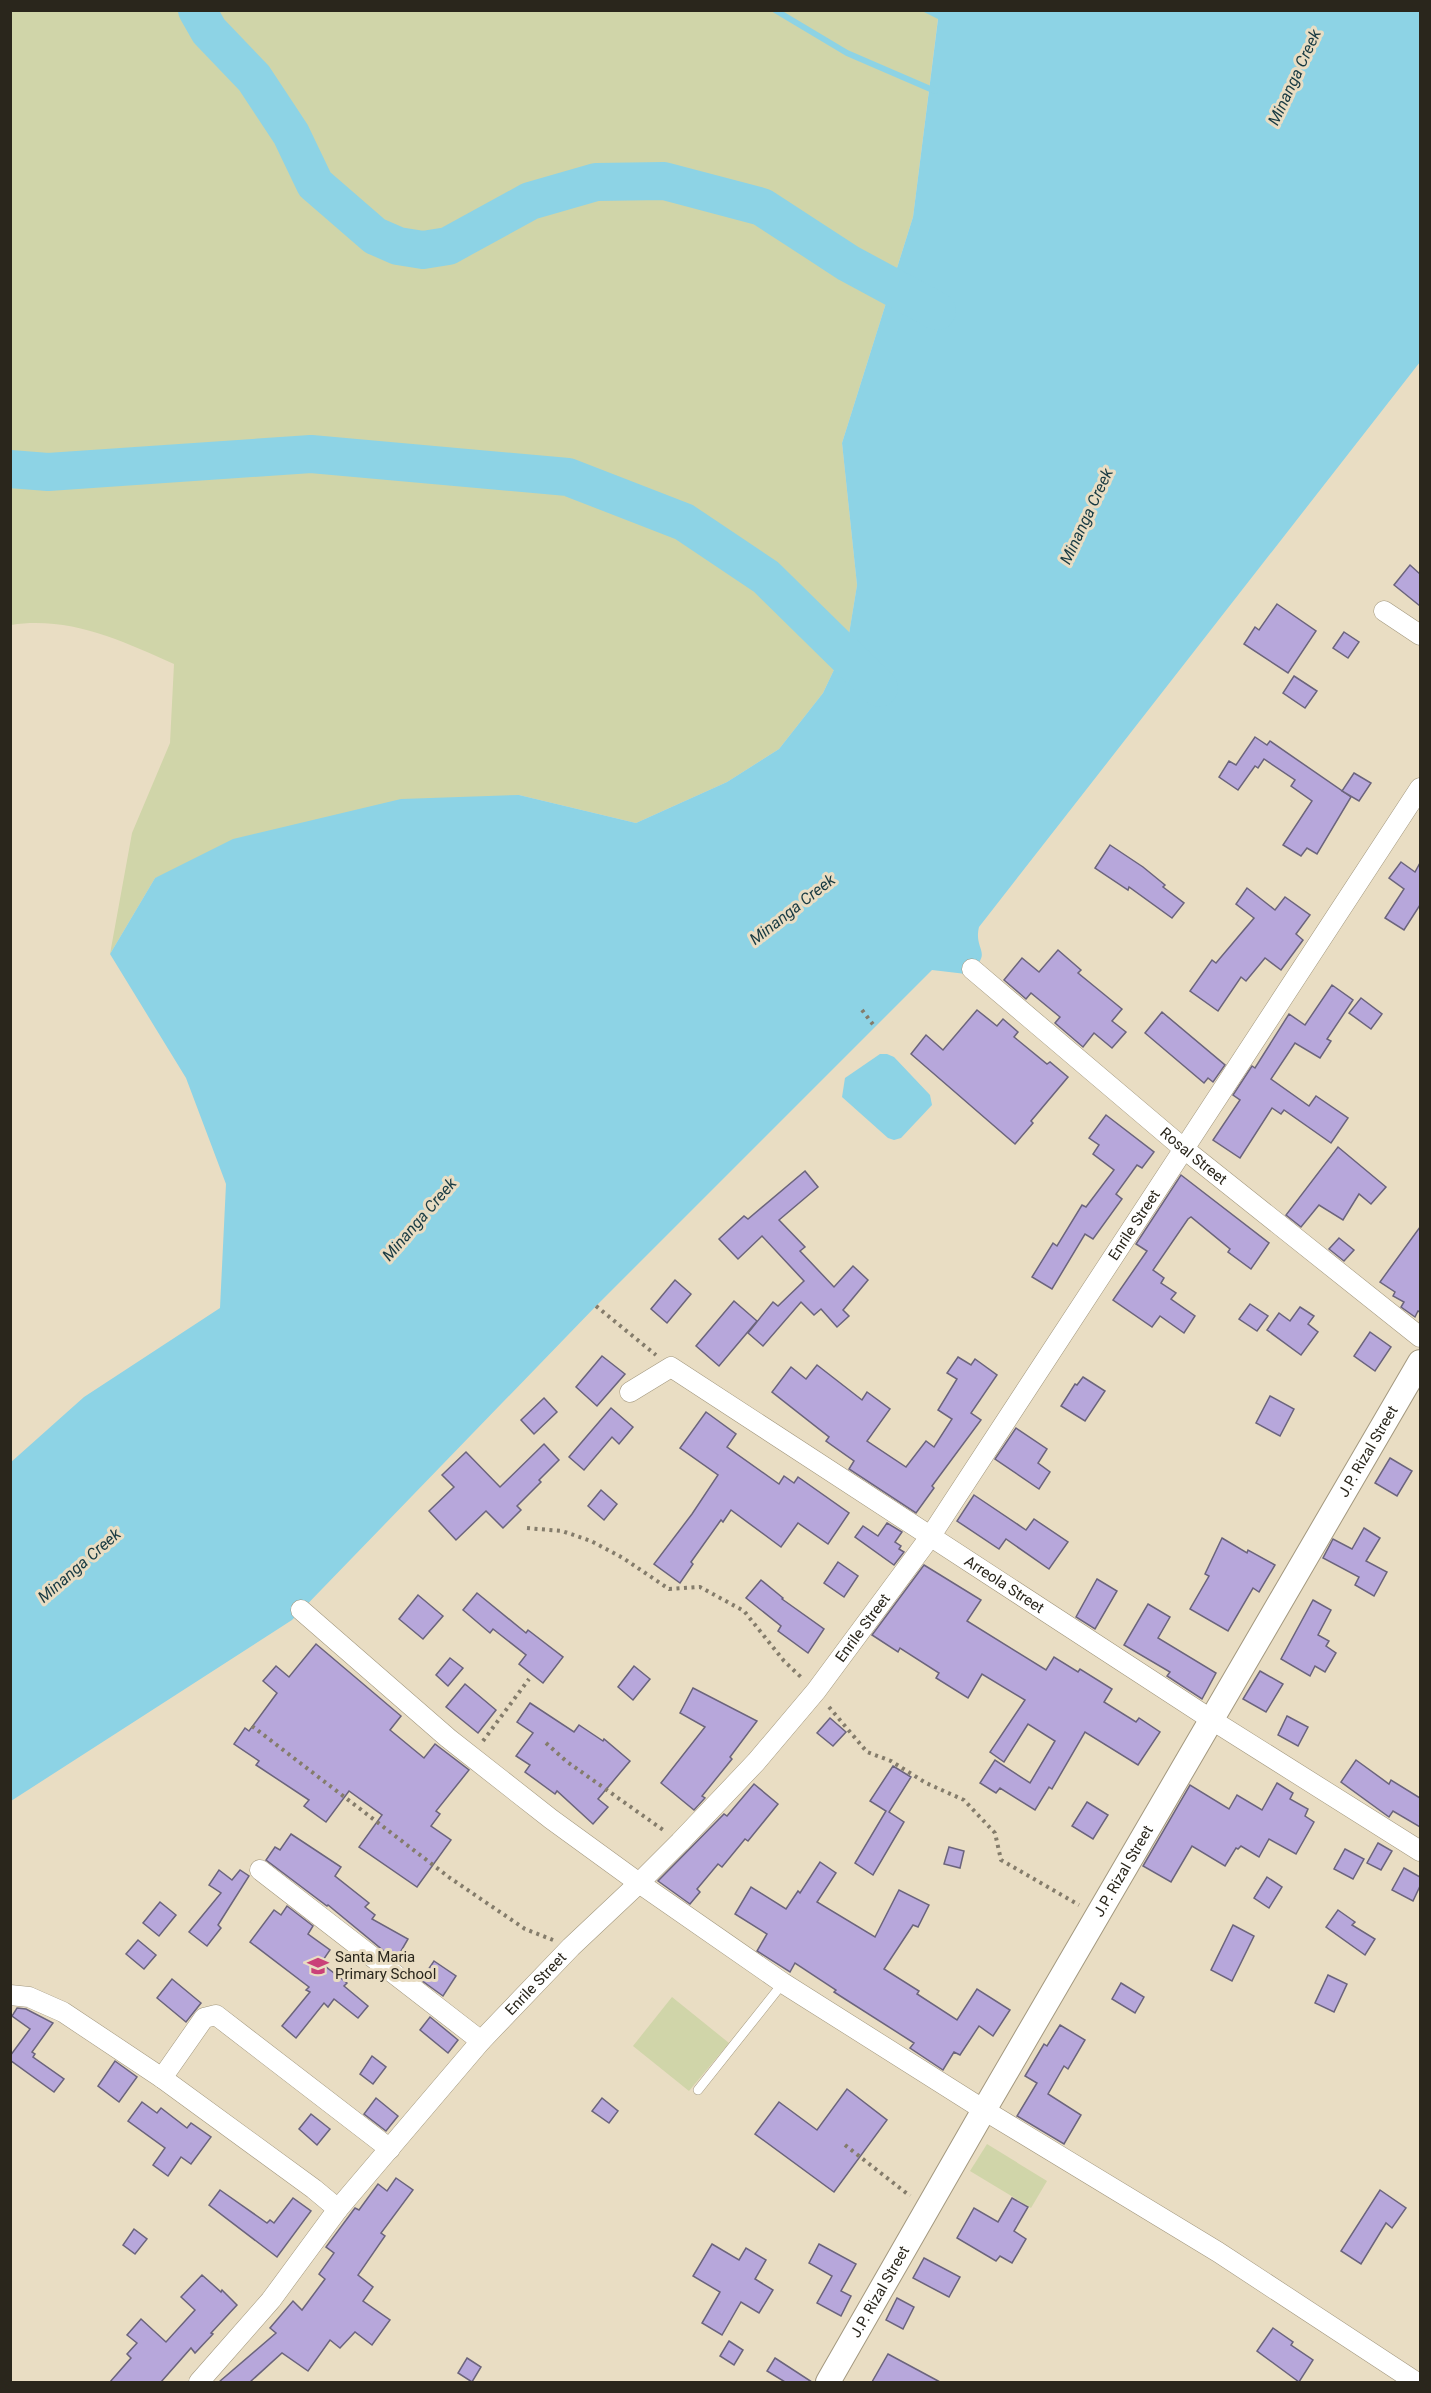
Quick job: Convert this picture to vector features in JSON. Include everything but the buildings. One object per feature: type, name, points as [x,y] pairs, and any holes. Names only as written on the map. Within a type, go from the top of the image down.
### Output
[{"type":"street","points":[[1384,612],[1420,635]]},
{"type":"street","name":"Enrile Street","points":[[199,2382],[271,2300],[338,2209],[481,2041],[571,1947],[680,1842],[756,1762],[816,1691],[930,1537],[1420,788]]},
{"type":"street","name":"Rosal Street","points":[[972,969],[1183,1148],[1420,1337]]},
{"type":"street","name":"J.P. Rizal Street","points":[[828,2382],[1420,1362]]},
{"type":"street","points":[[630,1392],[671,1367]]},
{"type":"street","name":"Arreola Street","points":[[671,1367],[1212,1720],[1420,1851]]},
{"type":"street","points":[[301,1610],[472,1757],[551,1819],[783,1983],[984,2110],[1218,2253],[1416,2382]]},
{"type":"street","points":[[260,1870],[481,2041]]},
{"type":"street","points":[[10,1995],[29,1997],[46,2003],[162,2078],[338,2209]]},
{"type":"street","points":[[162,2078],[204,2018],[216,2016],[390,2149]]},
{"type":"lane","points":[[698,2090],[783,1983]]},
{"type":"path","points":[[862,1010],[875,1027]]},
{"type":"path","points":[[596,1306],[671,1367]]},
{"type":"path","points":[[472,1757],[529,1679]]},
{"type":"path","points":[[252,1726],[450,1878],[525,1929],[571,1947]]},
{"type":"path","points":[[546,1743],[566,1761],[680,1842]]},
{"type":"path","points":[[844,2145],[927,2208]]},
{"type":"green space","points":[[922,10],[938,18],[913,217],[842,443],[857,585],[848,640],[823,693],[779,749],[727,782],[636,823],[519,795],[155,878],[110,954],[132,833],[170,743],[174,664],[115,639],[75,627],[33,623],[11,625],[11,11]]},
{"type":"green space","points":[[672,1997],[729,2043],[689,2091],[633,2046]]},
{"type":"green space","points":[[987,2144],[1047,2181],[1031,2208],[970,2171]]},
{"type":"water","name":"Minanga Creek","points":[[922,11],[1420,11],[1420,362],[979,927],[978,935],[982,956],[975,967],[966,974],[932,970],[596,1306],[292,1620],[11,1801],[10,1463],[84,1397],[220,1308],[226,1184],[186,1078],[110,954],[155,878],[233,839],[401,799],[519,795],[636,823],[727,782],[779,749],[823,693],[848,640],[857,585],[842,443],[913,217],[938,19]]},
{"type":"water","points":[[880,1054],[894,1057],[930,1095],[932,1105],[901,1138],[894,1140],[888,1138],[842,1097],[845,1078]]},
{"type":"waterway","points":[[197,10],[209,31],[254,78],[291,134],[315,184],[375,236],[398,246],[423,250],[448,246],[530,201],[596,182],[664,181],[762,207],[848,263],[937,311]]},
{"type":"waterway","points":[[775,10],[847,53],[935,91]]},
{"type":"waterway","points":[[10,469],[48,472],[311,454],[568,477],[684,522],[766,577],[879,688]]},
{"type":"place","name":"Santa Maria Primary School","points":[[318,1966]]}]
